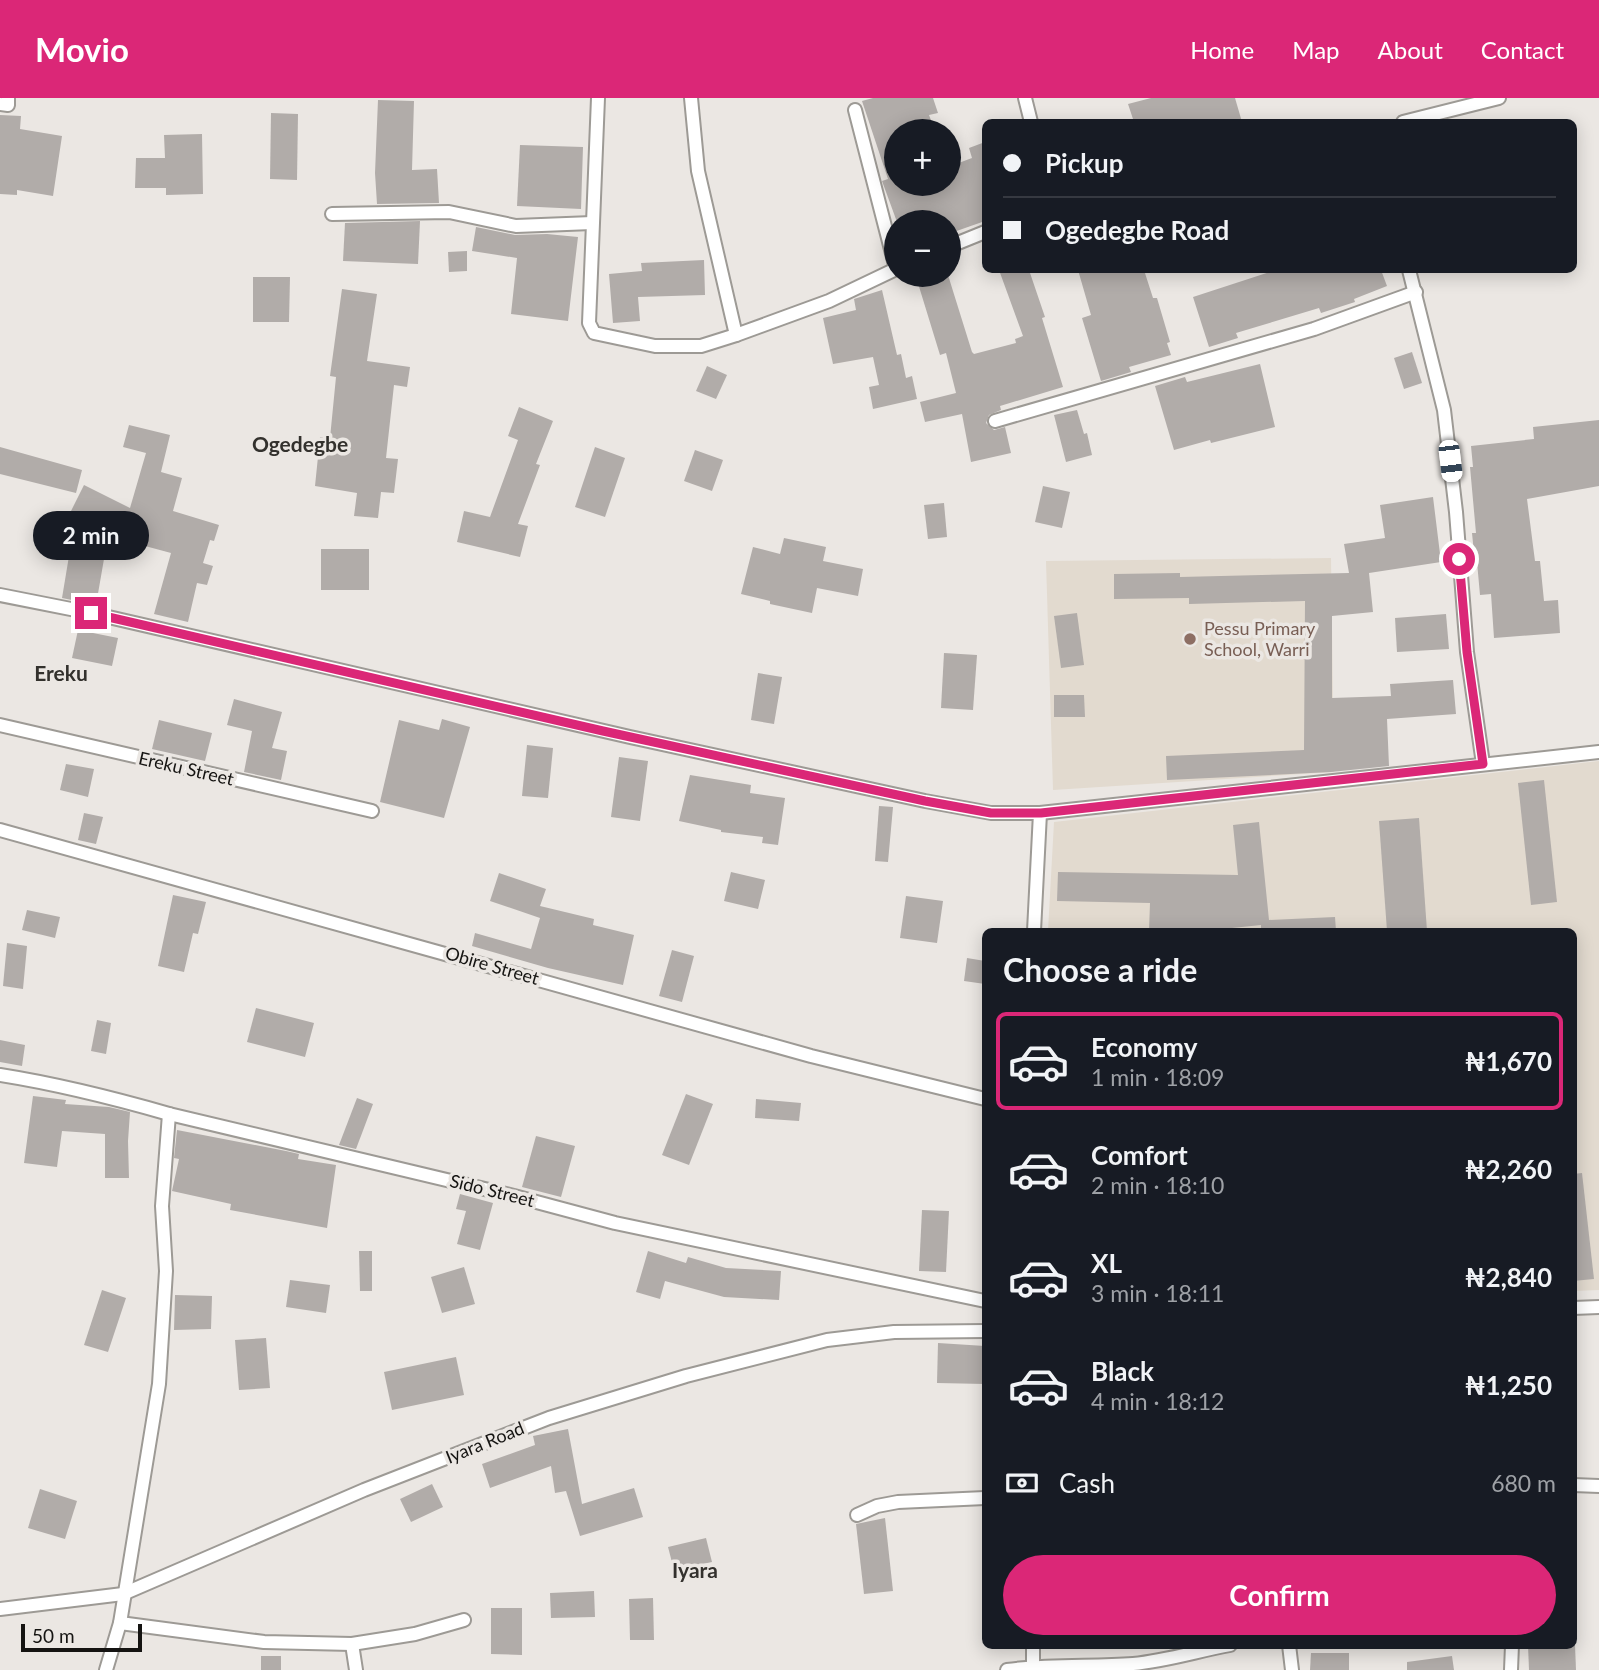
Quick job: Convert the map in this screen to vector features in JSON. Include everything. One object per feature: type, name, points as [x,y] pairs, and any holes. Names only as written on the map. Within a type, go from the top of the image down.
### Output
[{"type":"street","points":[[0,104],[8,105],[8,98]]},
{"type":"street","points":[[598,98],[589,323],[594,333],[655,346],[701,345],[829,301],[884,275]]},
{"type":"street","points":[[691,98],[698,172],[736,335]]},
{"type":"street","points":[[1026,98],[1030,119]]},
{"type":"street","points":[[1415,119],[1499,98]]},
{"type":"street","points":[[855,110],[884,222]]},
{"type":"street","points":[[332,215],[449,212],[516,226],[592,223]]},
{"type":"street","points":[[961,242],[982,233]]},
{"type":"street","points":[[1410,273],[1444,410],[1456,512],[1467,652],[1483,764]]},
{"type":"street","points":[[995,421],[1314,329],[1416,292]]},
{"type":"street","points":[[0,595],[91,613],[590,728],[991,813],[1041,813],[1599,752]]},
{"type":"street","name":"Ereku Street","points":[[0,725],[372,811]]},
{"type":"street","points":[[1034,928],[1041,813]]},
{"type":"street","name":"Obire Street","points":[[0,830],[811,1055],[982,1098]]},
{"type":"street","name":"Sido Street","points":[[0,1075],[114,1098],[169,1114],[615,1223],[982,1300]]},
{"type":"street","points":[[106,1670],[120,1623],[159,1384],[166,1271],[162,1206],[169,1114]]},
{"type":"street","points":[[1577,1308],[1599,1307]]},
{"type":"street","name":"Iyara Road","points":[[0,1609],[123,1594],[364,1490],[550,1418],[686,1376],[827,1340],[894,1332],[982,1331]]},
{"type":"street","points":[[1577,1485],[1599,1486]]},
{"type":"street","points":[[857,1515],[877,1506],[898,1502],[982,1498]]},
{"type":"street","points":[[120,1623],[264,1642],[352,1644],[415,1634],[464,1620]]},
{"type":"street","points":[[352,1644],[356,1670]]},
{"type":"street","points":[[1033,1649],[1033,1666]]},
{"type":"street","points":[[1007,1670],[1033,1666],[1161,1661],[1209,1649]]},
{"type":"street","points":[[1289,1649],[1292,1670]]},
{"type":"street","points":[[1511,1670],[1512,1649]]},
{"type":"shaded area","name":"Pessu Primary School, Warri","points":[[1331,558],[1334,772],[1053,790],[1046,561]]},
{"type":"shaded area","points":[[1599,761],[1599,1290],[1577,1291],[1577,928],[1048,928],[1054,822]]},
{"type":"building","points":[[873,98],[933,98],[938,113],[929,115],[930,119],[884,119],[884,167],[862,101]]},
{"type":"building","points":[[1151,98],[1235,98],[1241,119],[1133,119],[1128,104]]},
{"type":"building","points":[[378,100],[414,101],[412,170],[437,169],[439,203],[377,204],[375,173]]},
{"type":"building","points":[[271,113],[298,114],[297,180],[270,179]]},
{"type":"building","points":[[0,115],[21,116],[20,129],[62,136],[53,196],[17,190],[17,195],[0,194]]},
{"type":"building","points":[[202,134],[203,194],[166,195],[166,188],[135,188],[136,158],[165,158],[164,135]]},
{"type":"building","points":[[982,143],[982,222],[961,229],[961,210],[893,210],[887,196],[961,196],[961,162],[972,158],[969,148]]},
{"type":"building","points":[[520,145],[583,147],[581,209],[517,206]]},
{"type":"building","points":[[420,221],[418,264],[343,261],[345,223]]},
{"type":"building","points":[[476,227],[515,235],[578,237],[568,321],[511,314],[517,258],[472,251]]},
{"type":"building","points":[[467,251],[467,271],[449,272],[448,252]]},
{"type":"building","points":[[704,260],[705,295],[638,297],[640,321],[613,323],[609,274],[642,271],[641,263]]},
{"type":"building","points":[[1000,273],[1030,273],[1045,317],[1042,318],[1063,387],[1000,406],[1001,410],[989,415],[986,423],[994,430],[1005,427],[1011,453],[971,462],[962,414],[925,422],[920,402],[956,393],[946,353],[940,355],[919,287],[952,287],[974,354],[1016,343],[1015,339],[1023,336]]},
{"type":"building","points":[[1079,273],[1145,273],[1153,298],[1157,298],[1170,342],[1167,343],[1171,355],[1129,367],[1131,372],[1101,381],[1082,318],[1091,315]]},
{"type":"building","points":[[1267,273],[1382,273],[1387,286],[1354,299],[1355,302],[1321,313],[1319,308],[1236,333],[1238,338],[1209,347],[1193,297]]},
{"type":"building","points":[[253,277],[290,277],[289,322],[253,322]]},
{"type":"building","points":[[342,289],[377,294],[367,361],[410,367],[407,387],[394,385],[386,458],[398,459],[394,493],[381,492],[378,518],[354,516],[357,493],[315,486],[320,437],[330,438],[336,377],[330,376]]},
{"type":"building","points":[[882,290],[897,355],[901,354],[906,378],[912,376],[917,399],[873,409],[869,387],[879,385],[873,357],[833,364],[823,318],[856,310],[854,299]]},
{"type":"building","points":[[1412,352],[1422,383],[1404,389],[1394,358]]},
{"type":"building","points":[[1260,364],[1275,427],[1174,450],[1155,386],[1185,377],[1187,382]]},
{"type":"building","points":[[707,366],[727,375],[716,399],[696,391]]},
{"type":"building","points":[[519,407],[553,421],[536,464],[540,465],[518,524],[528,526],[520,557],[457,542],[464,511],[490,517],[518,440],[508,436]]},
{"type":"building","points":[[1077,410],[1084,434],[1087,433],[1092,455],[1066,462],[1054,415]]},
{"type":"building","points":[[1599,420],[1599,486],[1527,499],[1535,561],[1540,561],[1544,601],[1558,600],[1560,633],[1494,638],[1491,594],[1480,595],[1477,562],[1475,563],[1471,446],[1534,439],[1533,427]]},
{"type":"building","points":[[129,425],[170,435],[161,472],[182,478],[173,511],[219,525],[214,541],[210,540],[203,563],[213,566],[207,585],[197,583],[188,622],[154,614],[171,553],[108,536],[96,605],[62,598],[75,520],[68,517],[84,485],[130,508],[146,453],[123,447]]},
{"type":"building","points":[[0,447],[82,470],[76,493],[0,474]]},
{"type":"building","points":[[595,447],[625,458],[605,517],[575,507]]},
{"type":"building","points":[[695,450],[723,460],[712,491],[684,481]]},
{"type":"building","points":[[1043,486],[1070,492],[1062,528],[1035,522]]},
{"type":"building","points":[[1433,497],[1441,562],[1369,573],[1373,612],[1332,616],[1332,698],[1391,696],[1390,684],[1453,680],[1456,714],[1387,719],[1389,766],[1331,772],[1167,780],[1166,756],[1304,750],[1305,601],[1189,604],[1189,598],[1114,599],[1114,574],[1180,573],[1180,577],[1349,573],[1344,544],[1385,538],[1380,505]]},
{"type":"building","points":[[944,503],[947,537],[928,539],[924,505]]},
{"type":"building","points":[[784,538],[826,547],[823,561],[863,569],[858,596],[817,588],[812,613],[770,604],[770,601],[741,594],[753,547],[780,554]]},
{"type":"building","points":[[321,549],[369,549],[369,590],[321,590]]},
{"type":"building","points":[[1077,613],[1084,665],[1061,668],[1054,616]]},
{"type":"building","points":[[1446,614],[1449,649],[1397,652],[1395,618]]},
{"type":"building","points":[[78,630],[118,638],[112,666],[72,658]]},
{"type":"building","points":[[944,653],[977,655],[973,710],[941,708]]},
{"type":"building","points":[[758,673],[782,677],[774,724],[751,720]]},
{"type":"building","points":[[1054,695],[1084,695],[1085,717],[1054,717]]},
{"type":"building","points":[[234,699],[282,712],[272,748],[287,751],[281,780],[244,772],[252,731],[227,725]]},
{"type":"building","points":[[442,719],[470,727],[444,818],[380,802],[399,720],[439,730]]},
{"type":"building","points":[[159,720],[212,733],[205,761],[152,749]]},
{"type":"building","points":[[527,745],[553,748],[548,798],[522,796]]},
{"type":"building","points":[[619,757],[648,761],[640,821],[611,817]]},
{"type":"building","points":[[66,764],[94,769],[88,797],[60,790]]},
{"type":"building","points":[[690,775],[751,785],[750,793],[785,798],[778,845],[762,843],[763,837],[721,832],[679,821]]},
{"type":"building","points":[[1544,780],[1557,902],[1531,905],[1518,783]]},
{"type":"building","points":[[879,806],[893,807],[888,862],[875,861]]},
{"type":"building","points":[[84,813],[103,817],[96,844],[78,840]]},
{"type":"building","points":[[1419,818],[1427,928],[1387,928],[1379,821]]},
{"type":"building","points":[[1259,822],[1269,920],[1335,917],[1336,928],[1261,928],[1261,925],[1232,928],[1149,928],[1150,903],[1057,901],[1058,872],[1238,875],[1233,825]]},
{"type":"building","points":[[731,872],[765,880],[758,909],[724,901]]},
{"type":"building","points":[[499,873],[546,889],[540,906],[594,919],[593,925],[634,935],[623,985],[548,968],[472,946],[475,933],[531,949],[540,918],[490,901]]},
{"type":"building","points":[[173,895],[206,902],[198,934],[193,933],[184,972],[158,966]]},
{"type":"building","points":[[906,896],[943,901],[937,943],[900,938]]},
{"type":"building","points":[[27,910],[60,917],[55,938],[22,930]]},
{"type":"building","points":[[7,943],[27,946],[23,989],[3,986]]},
{"type":"building","points":[[672,950],[694,956],[682,1002],[659,996]]},
{"type":"building","points":[[967,958],[982,960],[982,984],[964,981]]},
{"type":"building","points":[[256,1008],[314,1023],[305,1057],[247,1042]]},
{"type":"building","points":[[97,1020],[111,1023],[106,1054],[91,1051]]},
{"type":"building","points":[[0,1040],[25,1045],[22,1066],[0,1062]]},
{"type":"building","points":[[686,1094],[713,1104],[689,1165],[662,1155]]},
{"type":"building","points":[[33,1096],[66,1100],[65,1104],[109,1107],[130,1112],[129,1178],[105,1178],[105,1134],[62,1131],[57,1167],[24,1163]]},
{"type":"building","points":[[357,1098],[373,1104],[356,1149],[339,1145]]},
{"type":"building","points":[[756,1099],[801,1103],[799,1121],[755,1118]]},
{"type":"building","points":[[177,1130],[286,1151],[299,1154],[298,1159],[336,1165],[327,1228],[230,1210],[231,1204],[172,1191],[179,1159],[174,1158]]},
{"type":"building","points":[[536,1136],[575,1146],[561,1197],[522,1187]]},
{"type":"building","points":[[1582,1173],[1594,1279],[1577,1281],[1577,1174]]},
{"type":"building","points":[[460,1194],[493,1203],[480,1250],[457,1244],[466,1211],[456,1209]]},
{"type":"building","points":[[922,1210],[949,1211],[946,1272],[919,1271]]},
{"type":"building","points":[[359,1251],[372,1251],[372,1291],[360,1291]]},
{"type":"building","points":[[648,1251],[686,1263],[688,1257],[726,1268],[781,1271],[779,1300],[724,1297],[665,1281],[660,1299],[636,1292]]},
{"type":"building","points":[[464,1267],[475,1304],[442,1313],[431,1277]]},
{"type":"building","points":[[290,1280],[330,1285],[326,1313],[286,1307]]},
{"type":"building","points":[[102,1290],[126,1298],[108,1352],[84,1345]]},
{"type":"building","points":[[175,1295],[212,1296],[211,1329],[174,1330]]},
{"type":"building","points":[[266,1338],[270,1388],[239,1390],[235,1340]]},
{"type":"building","points":[[938,1343],[982,1346],[982,1384],[937,1383]]},
{"type":"building","points":[[456,1357],[464,1395],[392,1410],[384,1372]]},
{"type":"building","points":[[568,1429],[582,1504],[634,1488],[643,1517],[580,1536],[566,1491],[555,1493],[551,1466],[490,1488],[482,1464],[535,1445],[533,1436]]},
{"type":"building","points":[[432,1484],[443,1507],[411,1522],[400,1499]]},
{"type":"building","points":[[40,1489],[77,1501],[65,1539],[28,1528]]},
{"type":"building","points":[[885,1518],[893,1591],[864,1594],[856,1524]]},
{"type":"building","points":[[706,1538],[712,1562],[674,1570],[668,1547]]},
{"type":"building","points":[[594,1591],[595,1617],[551,1618],[550,1593]]},
{"type":"building","points":[[653,1598],[654,1640],[630,1640],[629,1599]]},
{"type":"building","points":[[491,1608],[522,1608],[522,1655],[491,1654]]},
{"type":"building","points":[[1528,1649],[1575,1649],[1576,1670],[1529,1670]]},
{"type":"building","points":[[1311,1653],[1349,1653],[1349,1670],[1310,1670]]},
{"type":"building","points":[[261,1656],[281,1656],[281,1670],[261,1670]]},
{"type":"building","points":[[1452,1656],[1454,1670],[1407,1670],[1407,1662]]},
{"type":"place","name":"Pessu Primary School, Warri","points":[[1190,639]]},
{"type":"district","name":"Ogedegbe","points":[[300,445]]},
{"type":"district","name":"Ereku","points":[[61,674]]},
{"type":"district","name":"Iyara","points":[[695,1571]]},
{"type":"route","points":[[91,613],[603,731],[925,801],[991,813],[1041,813],[1483,764],[1467,652],[1459,559]]}]
